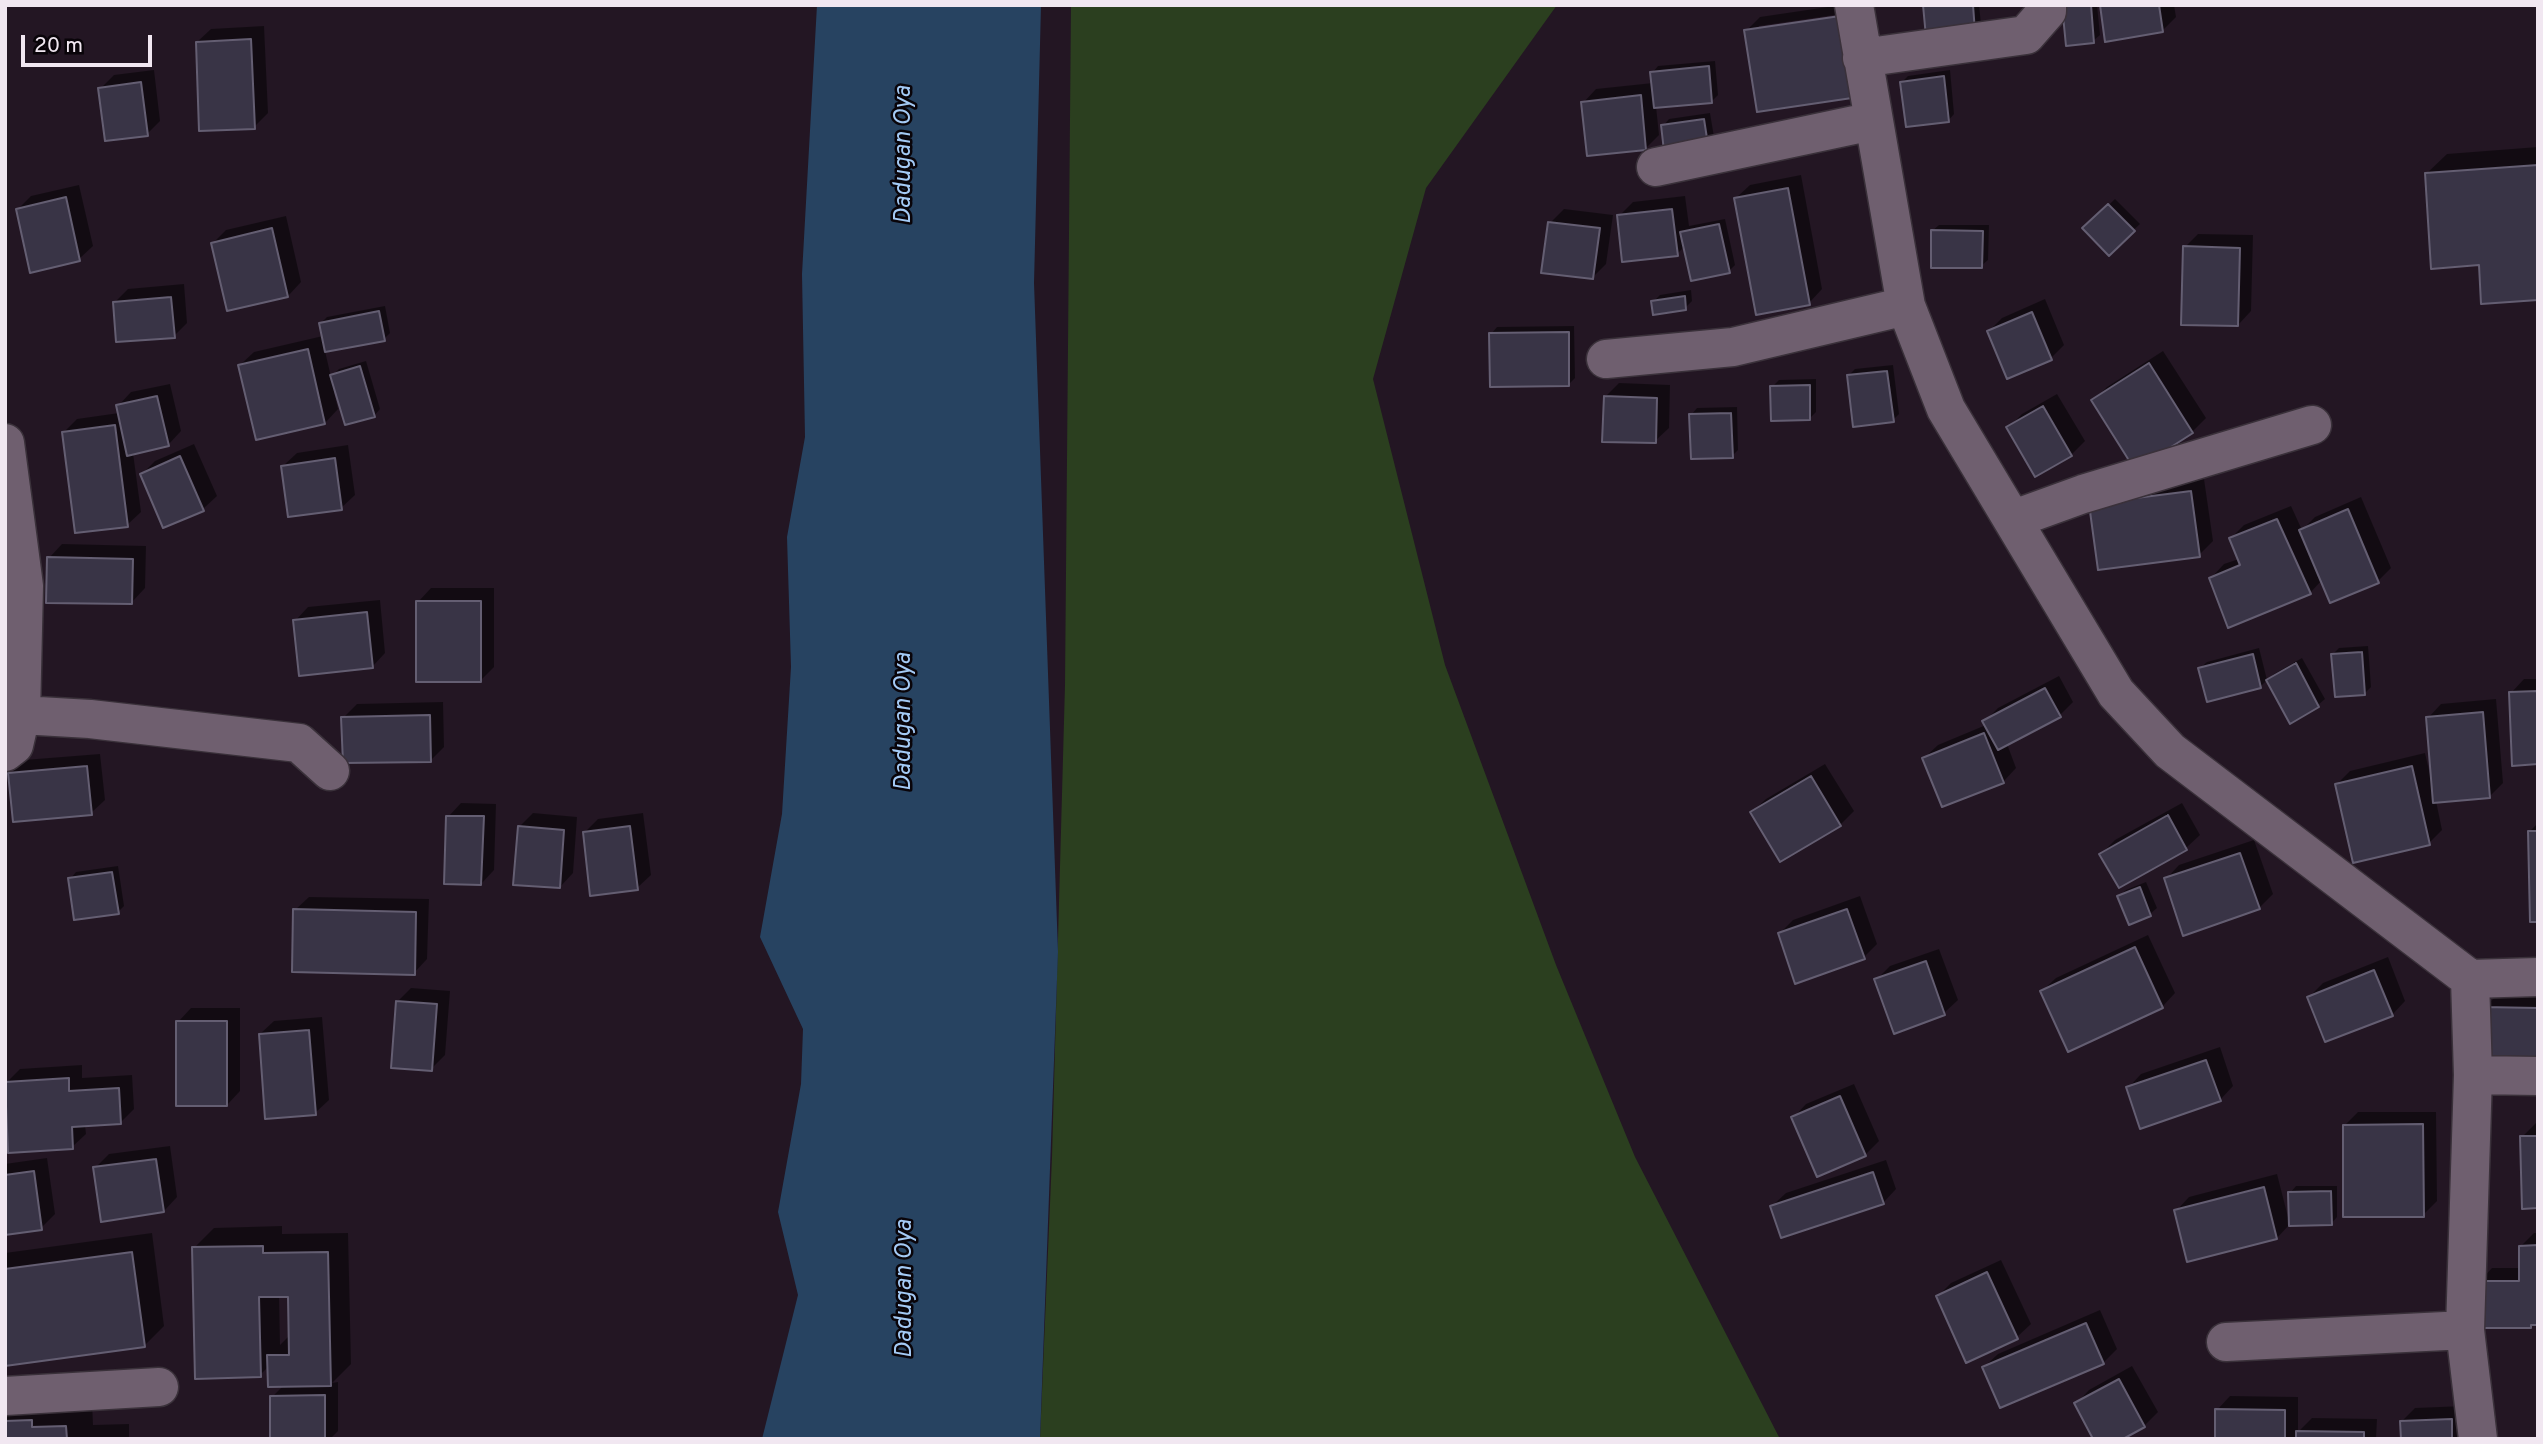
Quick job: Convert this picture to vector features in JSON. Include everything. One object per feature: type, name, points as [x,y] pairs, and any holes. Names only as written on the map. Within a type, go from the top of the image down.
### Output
[{"type":"street","points":[[1854,5],[1906,306],[1946,409],[2116,693],[2170,751],[2470,979],[2538,977]]},
{"type":"street","points":[[1862,58],[2026,35],[2048,11],[2047,5]]},
{"type":"street","points":[[1656,167],[1873,121]]},
{"type":"street","points":[[1606,359],[1733,347],[1906,306]]},
{"type":"street","points":[[2014,519],[2083,494],[2312,425]]},
{"type":"street","points":[[5,443],[24,586],[21,715],[14,745],[5,752]]},
{"type":"street","points":[[21,715],[90,719],[299,743],[330,771]]},
{"type":"street","points":[[2470,979],[2473,1075],[2465,1330],[2479,1439]]},
{"type":"street","points":[[2473,1075],[2538,1076]]},
{"type":"street","points":[[2226,1342],[2465,1330]]},
{"type":"street","points":[[5,1396],[159,1387]]},
{"type":"green space","points":[[1071,5],[1557,5],[1426,188],[1373,379],[1445,665],[1556,965],[1635,1157],[1780,1439],[1040,1439],[1052,1157],[1065,685]]},
{"type":"water","name":"Dadugan Oya","points":[[817,5],[1041,5],[1034,283],[1058,952],[1040,1439],[762,1439],[798,1295],[778,1212],[801,1084],[803,1029],[760,937],[782,814],[791,667],[787,537],[805,437],[802,274]]},
{"type":"building","points":[[1923,5],[1973,5],[1975,32],[1926,37]]},
{"type":"building","points":[[2062,5],[2091,5],[2094,43],[2066,46]]},
{"type":"building","points":[[2100,5],[2159,5],[2163,32],[2105,42]]},
{"type":"building","points":[[1840,16],[1852,98],[1757,112],[1744,30]]},
{"type":"building","points":[[251,39],[255,129],[199,131],[196,42]]},
{"type":"building","points":[[1709,66],[1712,103],[1654,108],[1650,72]]},
{"type":"building","points":[[1944,76],[1949,122],[1906,127],[1900,82]]},
{"type":"building","points":[[141,82],[148,136],[105,141],[98,88]]},
{"type":"building","points":[[1641,95],[1646,150],[1587,156],[1581,102]]},
{"type":"building","points":[[1704,119],[1708,145],[1664,151],[1661,125]]},
{"type":"building","points":[[2538,165],[2538,300],[2481,304],[2479,265],[2431,269],[2425,173]]},
{"type":"building","points":[[1788,188],[1810,305],[1756,315],[1734,198]]},
{"type":"building","points":[[66,197],[80,261],[30,273],[16,209]]},
{"type":"building","points":[[2108,204],[2135,231],[2109,256],[2082,228]]},
{"type":"building","points":[[1672,209],[1678,256],[1622,262],[1617,215]]},
{"type":"building","points":[[1548,222],[1600,228],[1593,279],[1541,273]]},
{"type":"building","points":[[1719,224],[1730,273],[1691,281],[1680,232]]},
{"type":"building","points":[[272,228],[288,297],[227,311],[211,243]]},
{"type":"building","points":[[1931,230],[1983,231],[1982,268],[1931,268]]},
{"type":"building","points":[[2183,246],[2240,248],[2238,326],[2181,325]]},
{"type":"building","points":[[1685,296],[1686,310],[1653,315],[1651,301]]},
{"type":"building","points":[[171,297],[175,338],[116,342],[113,302]]},
{"type":"building","points":[[379,311],[385,341],[325,352],[319,323]]},
{"type":"building","points":[[2032,312],[2052,360],[2007,379],[1987,331]]},
{"type":"building","points":[[1569,332],[1569,386],[1490,387],[1489,333]]},
{"type":"building","points":[[308,349],[325,424],[256,440],[238,365]]},
{"type":"building","points":[[2149,363],[2193,433],[2135,470],[2091,400]]},
{"type":"building","points":[[360,366],[375,417],[345,425],[330,375]]},
{"type":"building","points":[[1887,371],[1894,422],[1853,427],[1847,375]]},
{"type":"building","points":[[1810,385],[1810,420],[1771,421],[1770,386]]},
{"type":"building","points":[[157,396],[169,446],[127,456],[116,405]]},
{"type":"building","points":[[1604,396],[1657,398],[1656,443],[1602,442]]},
{"type":"building","points":[[2043,406],[2072,456],[2035,477],[2006,427]]},
{"type":"building","points":[[1731,413],[1733,458],[1691,459],[1689,414]]},
{"type":"building","points":[[115,425],[128,527],[75,533],[62,432]]},
{"type":"building","points":[[180,456],[204,511],[163,528],[140,474]]},
{"type":"building","points":[[335,458],[342,510],[288,517],[281,466]]},
{"type":"building","points":[[2191,491],[2200,557],[2098,570],[2089,504]]},
{"type":"building","points":[[2348,509],[2379,583],[2330,603],[2299,530]]},
{"type":"building","points":[[2277,519],[2311,594],[2228,628],[2209,578],[2240,565],[2229,538]]},
{"type":"building","points":[[47,557],[133,559],[132,604],[46,603]]},
{"type":"building","points":[[416,601],[481,601],[481,682],[416,682]]},
{"type":"building","points":[[367,612],[373,668],[299,676],[293,620]]},
{"type":"building","points":[[2362,652],[2365,695],[2335,697],[2331,654]]},
{"type":"building","points":[[2253,654],[2261,688],[2207,702],[2198,668]]},
{"type":"building","points":[[2296,663],[2319,707],[2290,724],[2266,680]]},
{"type":"building","points":[[2045,688],[2061,717],[1998,750],[1982,721]]},
{"type":"building","points":[[2538,691],[2538,764],[2512,766],[2509,692]]},
{"type":"building","points":[[2483,712],[2490,798],[2433,803],[2426,717]]},
{"type":"building","points":[[430,715],[431,762],[343,763],[341,717]]},
{"type":"building","points":[[1984,733],[2004,783],[1942,807],[1922,758]]},
{"type":"building","points":[[87,766],[92,815],[13,822],[8,773]]},
{"type":"building","points":[[2412,766],[2430,845],[2353,863],[2335,784]]},
{"type":"building","points":[[1811,776],[1841,826],[1780,862],[1750,812]]},
{"type":"building","points":[[2168,815],[2187,850],[2119,888],[2099,854]]},
{"type":"building","points":[[446,816],[484,816],[481,885],[444,884]]},
{"type":"building","points":[[518,826],[564,830],[560,888],[513,885]]},
{"type":"building","points":[[630,826],[638,890],[590,896],[583,832]]},
{"type":"building","points":[[2528,831],[2538,831],[2538,922],[2530,922]]},
{"type":"building","points":[[2240,853],[2260,909],[2183,936],[2164,878]]},
{"type":"building","points":[[112,872],[119,914],[74,920],[68,878]]},
{"type":"building","points":[[2140,887],[2151,916],[2129,925],[2117,896]]},
{"type":"building","points":[[293,909],[416,912],[415,975],[292,972]]},
{"type":"building","points":[[1847,909],[1865,959],[1795,984],[1778,933]]},
{"type":"building","points":[[2135,947],[2163,1008],[2068,1052],[2040,991]]},
{"type":"building","points":[[1926,961],[1945,1015],[1894,1034],[1874,979]]},
{"type":"building","points":[[2374,970],[2393,1016],[2325,1042],[2307,997]]},
{"type":"building","points":[[396,1001],[437,1004],[432,1071],[391,1068]]},
{"type":"building","points":[[2483,1007],[2538,1008],[2538,1058],[2481,1057]]},
{"type":"building","points":[[176,1021],[227,1021],[227,1106],[176,1106]]},
{"type":"building","points":[[309,1030],[316,1115],[265,1119],[259,1034]]},
{"type":"building","points":[[2206,1060],[2221,1101],[2140,1129],[2126,1087]]},
{"type":"building","points":[[69,1078],[69,1091],[119,1088],[121,1124],[72,1127],[73,1149],[8,1153],[5,1082]]},
{"type":"building","points":[[1840,1096],[1866,1156],[1817,1177],[1791,1117]]},
{"type":"building","points":[[2423,1124],[2424,1217],[2343,1217],[2343,1125]]},
{"type":"building","points":[[2520,1136],[2538,1136],[2538,1208],[2522,1209]]},
{"type":"building","points":[[156,1159],[164,1212],[101,1222],[93,1167]]},
{"type":"building","points":[[34,1171],[42,1230],[5,1235],[5,1175]]},
{"type":"building","points":[[1873,1172],[1884,1204],[1781,1238],[1770,1206]]},
{"type":"building","points":[[2264,1187],[2277,1239],[2187,1262],[2174,1210]]},
{"type":"building","points":[[2331,1191],[2332,1225],[2289,1226],[2288,1192]]},
{"type":"building","points":[[2538,1245],[2538,1325],[2531,1325],[2531,1328],[2477,1328],[2477,1281],[2519,1281],[2519,1246]]},
{"type":"building","points":[[263,1246],[263,1253],[328,1252],[331,1386],[268,1387],[267,1355],[289,1355],[288,1297],[259,1297],[261,1377],[195,1379],[192,1247]]},
{"type":"building","points":[[132,1252],[145,1347],[5,1366],[5,1269]]},
{"type":"building","points":[[1987,1272],[2018,1339],[1966,1363],[1936,1296]]},
{"type":"building","points":[[2086,1323],[2104,1364],[2000,1408],[1982,1367]]},
{"type":"building","points":[[2119,1379],[2145,1427],[2123,1439],[2093,1439],[2074,1403]]},
{"type":"building","points":[[325,1395],[325,1439],[270,1439],[270,1396]]},
{"type":"building","points":[[2215,1409],[2285,1410],[2285,1439],[2215,1439]]},
{"type":"building","points":[[2452,1419],[2452,1439],[2401,1439],[2400,1421]]},
{"type":"building","points":[[32,1420],[32,1427],[66,1426],[67,1439],[5,1439],[5,1421]]},
{"type":"building","points":[[2296,1431],[2364,1432],[2364,1439],[2296,1439]]}]
